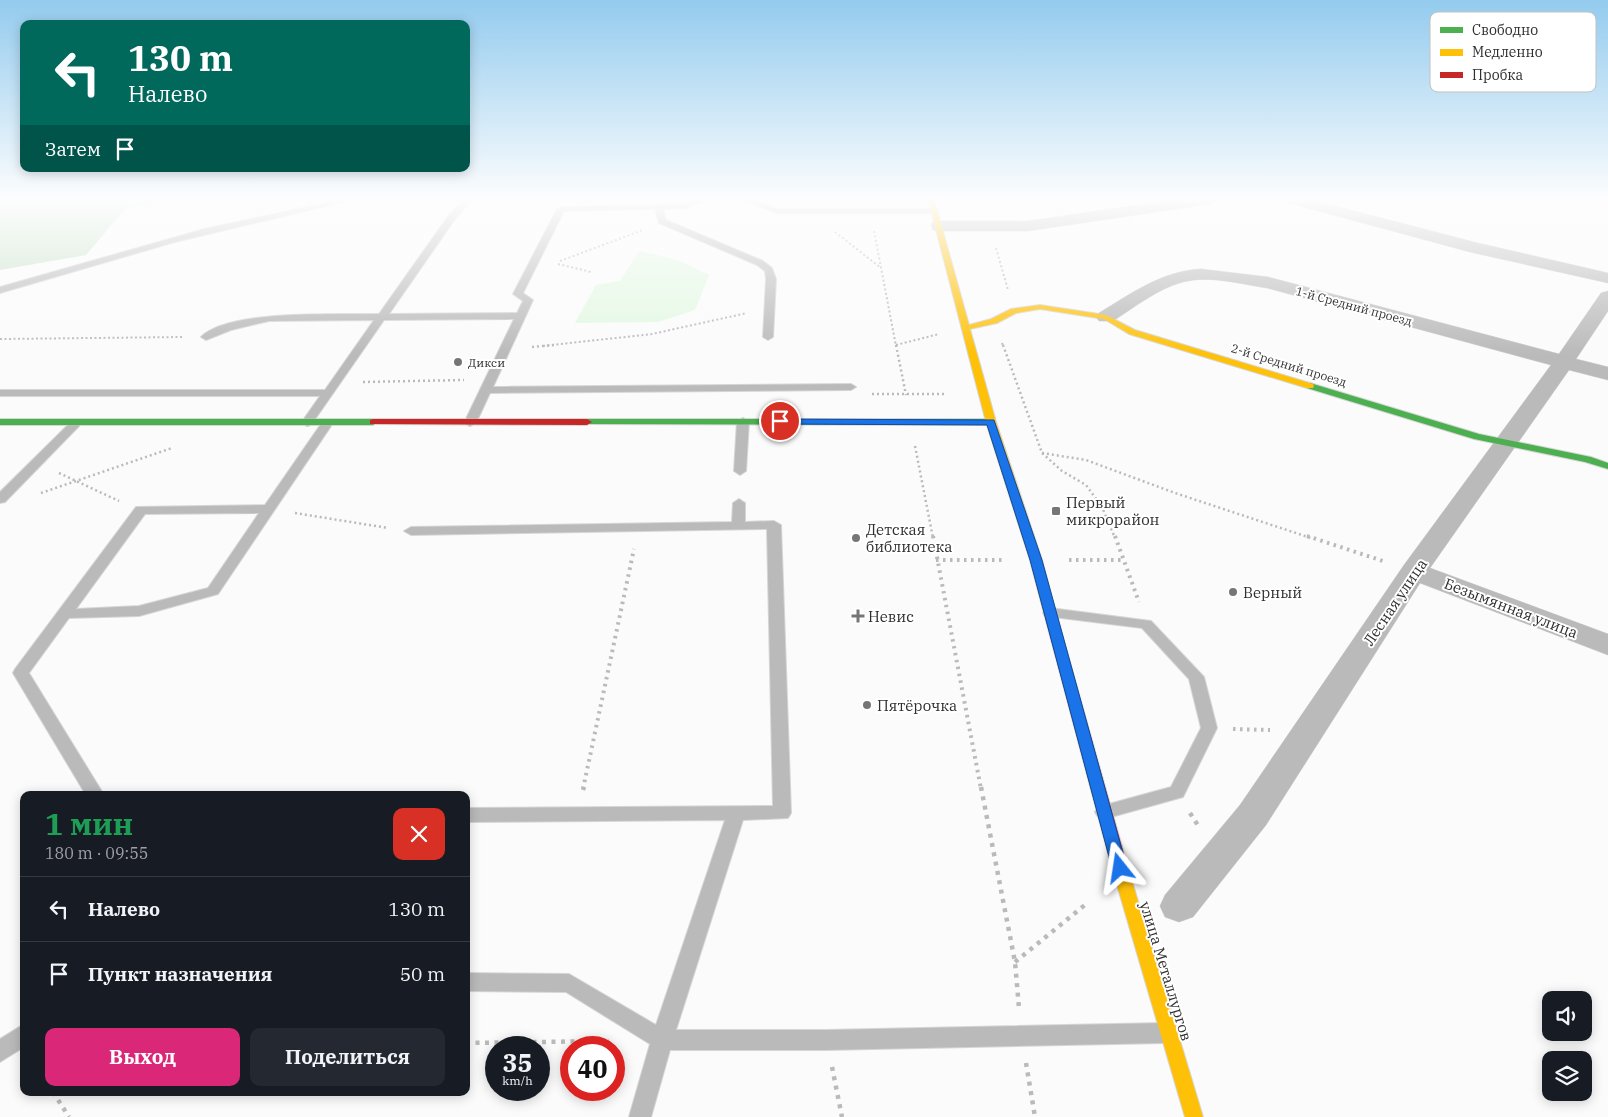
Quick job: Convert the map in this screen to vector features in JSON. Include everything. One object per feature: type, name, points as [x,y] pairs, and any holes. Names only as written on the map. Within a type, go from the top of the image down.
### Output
[{"type":"street","name":"улица Металлургов","points":[[945,251],[991,422],[1036,560],[1130,905],[1194,1117]]},
{"type":"street","points":[[1490,251],[1608,278]]},
{"type":"street","name":"1-й Средний проезд","points":[[1106,317],[1154,288],[1181,277],[1203,276],[1240,279],[1268,283],[1608,374]]},
{"type":"street","name":"Лесная улица","points":[[1179,906],[1253,815],[1414,571],[1508,442],[1608,297]]},
{"type":"street","name":"2-й Средний проезд","points":[[965,328],[994,321],[1014,311],[1040,307],[1072,310],[1106,317],[1132,332],[1477,437],[1508,442],[1608,466]]},
{"type":"street","points":[[0,422],[991,422]]},
{"type":"street","name":"Безымянная улица","points":[[1414,571],[1608,645]]},
{"type":"lane","points":[[0,290],[133,251]]},
{"type":"lane","points":[[307,423],[427,251]]},
{"type":"lane","points":[[470,423],[528,300],[518,294],[539,251]]},
{"type":"lane","points":[[730,251],[766,267],[771,274],[768,337]]},
{"type":"lane","points":[[206,337],[228,328],[268,318],[519,316]]},
{"type":"lane","points":[[487,385],[851,388]]},
{"type":"lane","points":[[0,393],[328,393]]},
{"type":"lane","points":[[740,471],[743,421]]},
{"type":"lane","points":[[0,499],[77,422]]},
{"type":"lane","points":[[64,614],[138,611],[213,591],[327,423]]},
{"type":"lane","points":[[738,525],[739,504]]},
{"type":"lane","points":[[93,791],[21,673],[141,510],[269,508]]},
{"type":"lane","points":[[411,531],[774,525],[782,813],[470,815]]},
{"type":"lane","points":[[1050,613],[1146,624],[1196,677],[1208,728],[1177,792],[1104,812]]},
{"type":"lane","points":[[640,1117],[662,1040],[736,814]]},
{"type":"lane","points":[[470,982],[569,983],[662,1040],[826,1040],[1168,1032]]},
{"type":"lane","points":[[0,1052],[20,1037]]},
{"type":"path","points":[[585,251],[555,263],[591,272]]},
{"type":"path","points":[[859,251],[881,268]]},
{"type":"path","points":[[878,251],[906,394],[954,394]]},
{"type":"path","points":[[997,251],[1014,311]]},
{"type":"path","points":[[504,350],[652,334],[769,307]]},
{"type":"path","points":[[994,321],[1042,453],[1062,471],[1086,485],[1102,506],[1125,560],[1146,624]]},
{"type":"path","points":[[896,345],[965,328]]},
{"type":"path","points":[[0,339],[206,337]]},
{"type":"path","points":[[335,382],[487,385]]},
{"type":"path","points":[[914,439],[1015,962],[1022,1035],[1035,1117]]},
{"type":"path","points":[[35,495],[181,446]]},
{"type":"path","points":[[1042,453],[1086,460],[1247,517],[1414,571]]},
{"type":"path","points":[[35,464],[78,480],[122,503],[141,510]]},
{"type":"path","points":[[269,508],[411,531]]},
{"type":"path","points":[[578,815],[639,527]]},
{"type":"path","points":[[1208,728],[1310,731]]},
{"type":"path","points":[[1015,962],[1086,904]]},
{"type":"path","points":[[826,1040],[842,1117]]},
{"type":"path","points":[[470,1043],[560,1042]]},
{"type":"path","points":[[56,1096],[69,1117]]},
{"type":"green space","points":[[0,251],[89,251],[86,255],[0,270]]},
{"type":"green space","points":[[639,251],[678,260],[709,275],[695,310],[658,322],[575,323],[596,285],[620,281]]},
{"type":"traffic: fast","points":[[1310,386],[1477,437],[1587,459],[1608,466]]},
{"type":"traffic: fast","points":[[0,422],[373,422]]},
{"type":"traffic: fast","points":[[587,422],[991,422]]},
{"type":"traffic: slow","points":[[945,251],[991,422],[1036,560],[1050,613]]},
{"type":"traffic: slow","points":[[965,328],[994,321],[1014,311],[1040,307],[1106,317],[1132,332],[1310,386]]},
{"type":"traffic: slow","points":[[1120,868],[1194,1117]]},
{"type":"traffic: jam","points":[[373,422],[587,422]]},
{"type":"traffic: jam","points":[[1050,613],[1120,868]]},
{"type":"place","name":"Дикси","points":[[458,362]]},
{"type":"place","name":"Первый микрорайон","points":[[1056,511]]},
{"type":"place","name":"Детская библиотека","points":[[856,538]]},
{"type":"place","name":"Верный","points":[[1233,592]]},
{"type":"place","name":"Невис","points":[[858,616]]},
{"type":"place","name":"Пятёрочка","points":[[867,705]]},
{"type":"route","points":[[780,421],[911,420],[991,422],[1036,560],[1120,868]]}]
